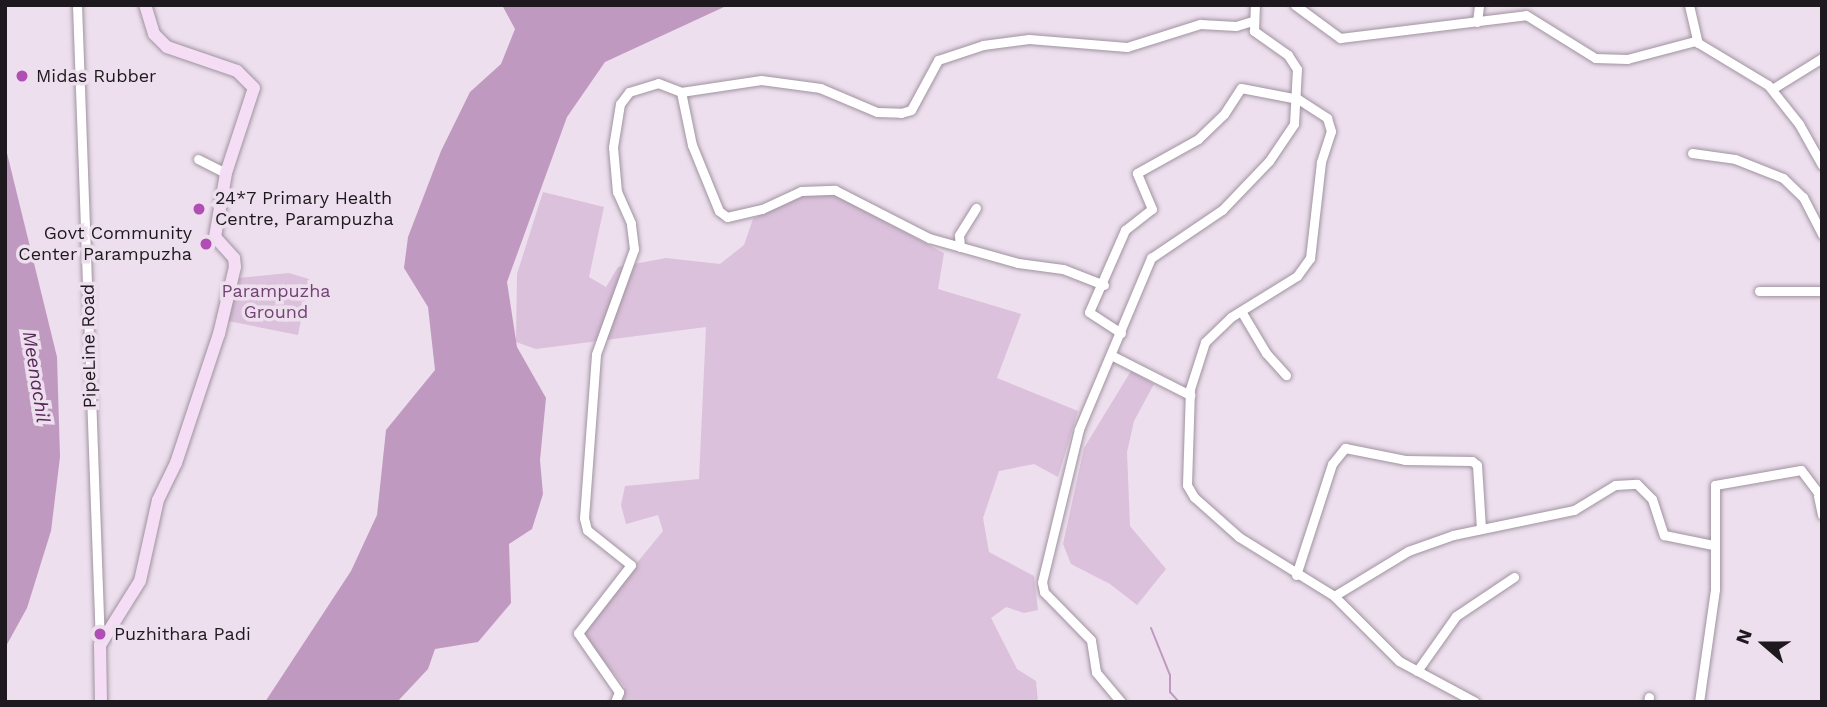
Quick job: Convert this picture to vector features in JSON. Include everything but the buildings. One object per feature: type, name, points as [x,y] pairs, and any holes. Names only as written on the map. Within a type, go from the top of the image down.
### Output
[{"type":"main road","points":[[101,702],[100,645],[140,581],[158,500],[176,463],[219,334],[235,267],[234,258],[214,239],[226,173],[254,88],[237,71],[167,47],[154,34],[145,5]]},
{"type":"street","name":"PipeLine Road","points":[[77,5],[100,645]]},
{"type":"street","points":[[1121,702],[1096,672],[1091,640],[1044,592],[1042,582],[1079,429],[1152,258],[1192,233],[1248,185],[1294,124],[1298,99],[1297,69],[1289,55],[1255,31],[1252,21],[1255,5]]},
{"type":"street","points":[[1295,5],[1340,38],[1526,15],[1595,58],[1627,59],[1660,46],[1698,43],[1772,89],[1799,124],[1822,165]]},
{"type":"street","points":[[1477,22],[1479,5]]},
{"type":"street","points":[[1689,5],[1698,43]]},
{"type":"street","points":[[615,702],[619,692],[579,633],[631,565],[587,530],[584,519],[596,354],[634,249],[631,223],[615,177],[615,121],[620,104],[639,87],[658,83],[681,92],[761,80],[830,90],[877,112],[901,113],[911,110],[938,60],[983,45],[1029,39],[1127,47],[1200,24],[1236,26],[1252,21]]},
{"type":"street","points":[[1772,89],[1822,58]]},
{"type":"street","points":[[1121,333],[1089,312],[1104,285],[1125,230],[1152,209],[1137,173],[1198,139],[1224,114],[1241,88],[1298,99],[1331,124],[1321,162],[1314,245],[1297,276],[1241,312],[1205,342],[1190,395],[1186,478],[1190,491],[1240,537],[1296,575],[1334,596],[1372,637],[1417,671],[1475,702]]},
{"type":"street","points":[[681,92],[692,145],[719,211],[727,216],[762,209],[801,191],[835,190],[917,234],[960,247],[1063,269],[1104,285]]},
{"type":"street","points":[[1692,153],[1735,159],[1783,178],[1803,197],[1822,234]]},
{"type":"street","points":[[198,159],[226,173]]},
{"type":"street","points":[[960,247],[959,235],[976,208]]},
{"type":"street","points":[[1759,292],[1822,291]]},
{"type":"street","points":[[1241,312],[1266,353],[1286,375]]},
{"type":"street","points":[[1111,355],[1190,395]]},
{"type":"street","points":[[1296,575],[1332,464],[1345,447],[1405,460],[1472,461],[1477,465],[1481,528]]},
{"type":"street","points":[[1699,702],[1715,589],[1712,492],[1721,482],[1801,470],[1820,497],[1822,515]]},
{"type":"street","points":[[1334,596],[1408,551],[1481,528],[1574,510],[1599,492],[1637,484],[1652,499],[1664,536],[1713,545]]},
{"type":"street","points":[[1417,671],[1456,616],[1514,577]]},
{"type":"green space","points":[[543,192],[604,207],[589,277],[606,287],[618,267],[666,258],[720,264],[744,245],[753,219],[797,196],[835,195],[944,253],[938,289],[1021,314],[997,378],[1078,411],[1058,477],[1034,464],[999,471],[983,518],[989,552],[1034,576],[1038,610],[1024,613],[1006,607],[991,618],[1017,669],[1036,681],[1038,702],[619,702],[625,687],[580,632],[663,531],[658,515],[626,524],[621,505],[625,486],[699,479],[706,327],[536,349],[516,342],[517,274]]},
{"type":"green space","name":"Parampuzha Ground","points":[[289,273],[309,279],[298,335],[228,321],[239,278]]},
{"type":"green space","points":[[1131,371],[1154,384],[1134,421],[1127,452],[1130,526],[1166,569],[1137,605],[1110,584],[1071,564],[1063,544],[1084,448]]},
{"type":"water","points":[[502,5],[740,5],[724,7],[605,62],[567,117],[507,282],[517,347],[546,398],[540,460],[543,494],[532,529],[509,544],[511,603],[478,642],[435,649],[428,669],[397,702],[265,702],[351,571],[377,515],[386,430],[435,370],[428,307],[404,268],[408,237],[441,151],[470,92],[501,64],[515,29]]},
{"type":"water","name":"Meenachil","points":[[5,145],[57,357],[60,457],[51,531],[27,608],[5,648]]},
{"type":"waterway","points":[[1151,628],[1170,675],[1170,692],[1179,702]]},
{"type":"place","name":"Midas Rubber","points":[[22,76]]},
{"type":"place","name":"24*7 Primary Health Centre, Parampuzha","points":[[199,209]]},
{"type":"place","name":"Govt Community Center Parampuzha","points":[[206,244]]},
{"type":"place","name":"Puzhithara Padi","points":[[100,634]]}]
